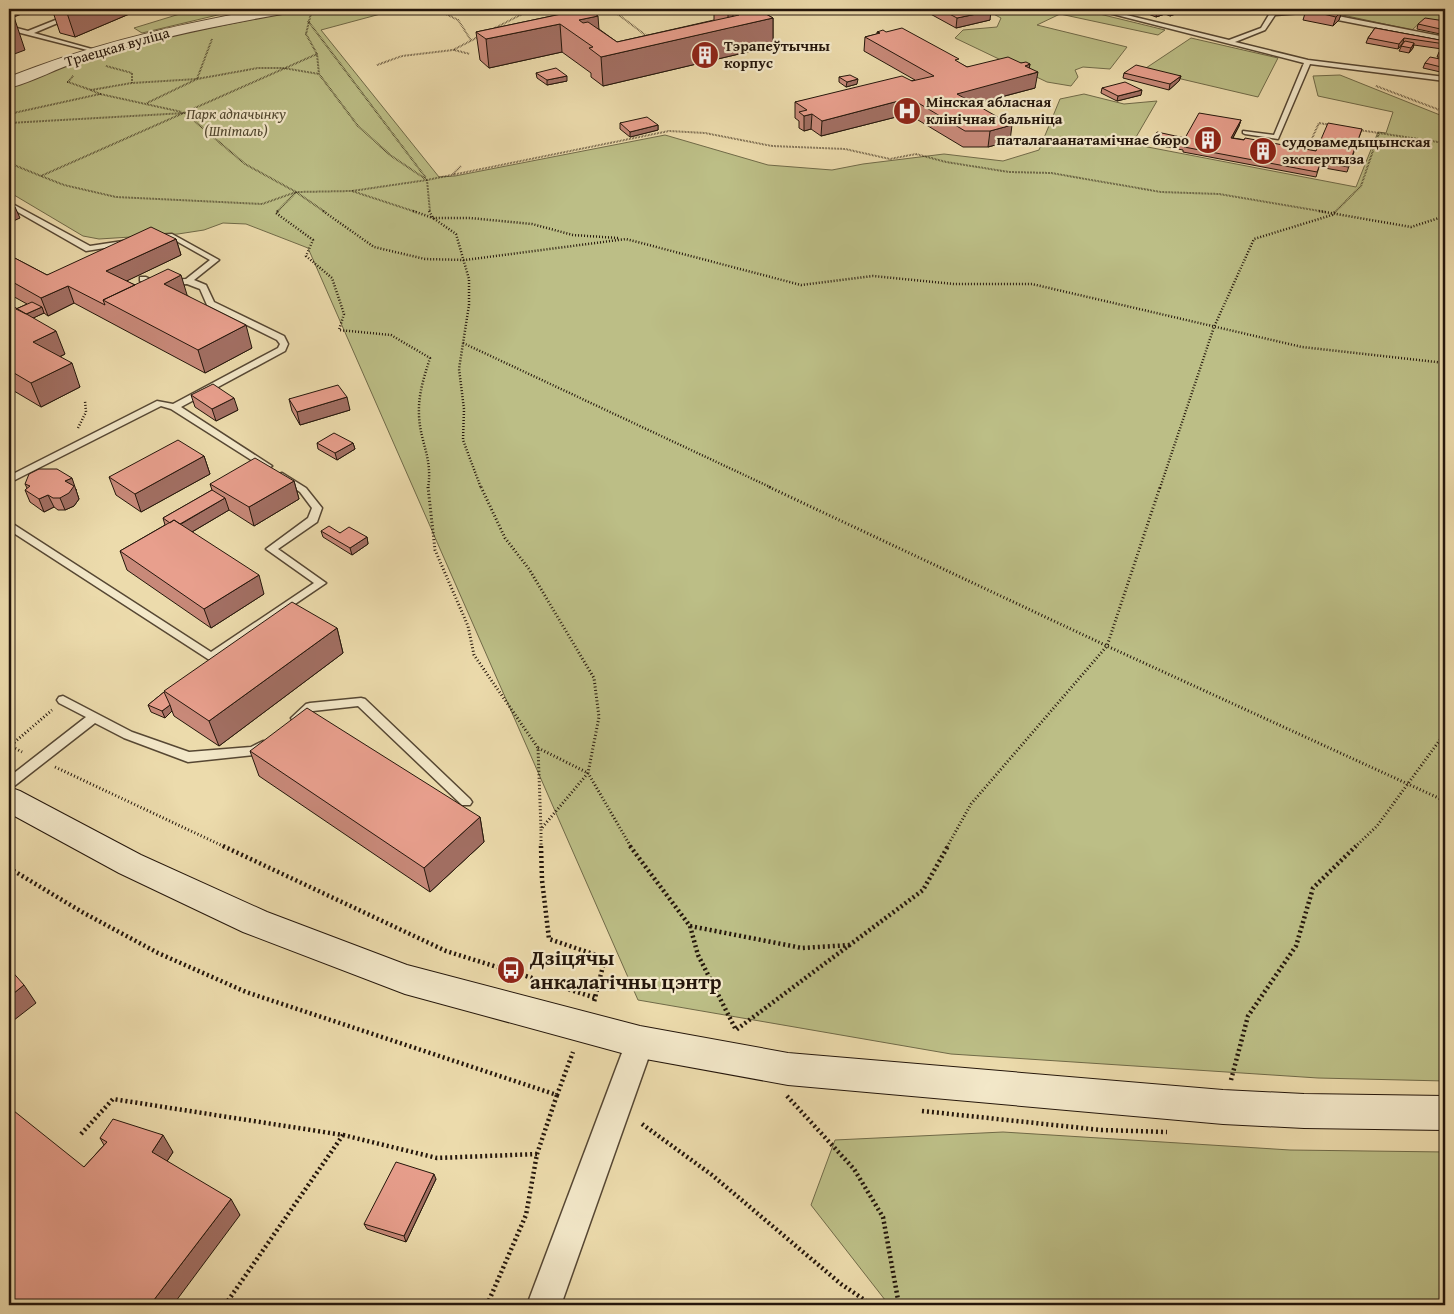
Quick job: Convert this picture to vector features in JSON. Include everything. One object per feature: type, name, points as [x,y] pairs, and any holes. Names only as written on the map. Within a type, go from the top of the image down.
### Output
[{"type":"main road","name":"Траецкая вуліца","points":[[9,83],[74,58],[100,58],[217,21],[288,9]]},
{"type":"main road","points":[[9,799],[130,864],[255,922],[405,979],[640,1042],[788,1069],[1223,1108],[1445,1113]]},
{"type":"street","points":[[550,1303],[640,1042]]},
{"type":"lane","points":[[29,33],[88,9]]},
{"type":"lane","points":[[1096,9],[1308,62],[1445,80]]},
{"type":"lane","points":[[1230,42],[1263,29],[1271,11],[1302,11],[1445,39]]},
{"type":"lane","points":[[9,28],[29,33],[100,58]]},
{"type":"lane","points":[[9,34],[18,30]]},
{"type":"lane","points":[[1245,132],[1276,138],[1308,62]]},
{"type":"lane","points":[[9,204],[89,249],[127,242]]},
{"type":"lane","points":[[146,237],[172,236],[215,260],[188,281]]},
{"type":"lane","points":[[143,279],[152,284],[188,281],[203,287],[210,303],[281,338],[284,344],[282,349],[174,406]]},
{"type":"lane","points":[[9,480],[160,403],[174,406],[303,490],[317,508],[313,520],[271,549],[321,583],[211,657],[9,526]]},
{"type":"lane","points":[[63,700],[128,735],[188,757],[254,751],[275,735]]},
{"type":"lane","points":[[289,724],[310,708],[361,702],[466,802]]},
{"type":"lane","points":[[9,784],[94,717]]},
{"type":"path","points":[[312,9],[306,34],[316,54],[319,74],[358,126],[390,155],[427,180]]},
{"type":"path","points":[[438,11],[443,9]]},
{"type":"path","points":[[469,9],[444,14],[458,20],[471,40]]},
{"type":"path","points":[[488,31],[532,9]]},
{"type":"path","points":[[610,9],[648,36]]},
{"type":"path","points":[[308,20],[427,180],[429,211],[433,218]]},
{"type":"path","points":[[147,103],[196,79],[217,21]]},
{"type":"path","points":[[453,50],[480,36]]},
{"type":"path","points":[[376,65],[402,56],[453,50],[470,54]]},
{"type":"path","points":[[41,176],[316,54]]},
{"type":"path","points":[[100,58],[132,73],[132,83]]},
{"type":"path","points":[[91,90],[132,83],[196,79],[258,68],[283,68],[319,74]]},
{"type":"path","points":[[73,76],[68,82],[100,94],[185,113],[245,164],[296,192],[374,247],[425,259],[465,260],[626,239]]},
{"type":"path","points":[[1369,83],[1445,112]]},
{"type":"path","points":[[9,114],[100,94]]},
{"type":"path","points":[[9,123],[185,113]]},
{"type":"path","points":[[1314,148],[1309,145],[1319,123],[1336,126]]},
{"type":"path","points":[[1354,129],[1445,143]]},
{"type":"path","points":[[9,163],[64,185],[116,197],[262,204],[296,192],[352,191],[427,180],[669,131],[705,133],[772,146],[845,149],[890,159],[916,154],[1000,170],[1052,173],[1161,192],[1219,194],[1410,227],[1439,218],[1445,219]]},
{"type":"path","points":[[296,192],[276,213],[313,240],[306,256],[332,278],[344,314],[339,330],[391,335],[430,358],[421,387],[418,416],[431,472],[428,489],[435,550],[468,626],[474,655],[538,748],[588,772],[631,847],[690,926],[698,955],[736,1030],[923,890],[971,804],[1107,646],[1214,327],[1254,239],[1332,214],[1361,186],[1379,133]]},
{"type":"path","points":[[453,175],[461,166]]},
{"type":"path","points":[[352,191],[433,218],[456,234],[469,279],[469,305],[459,370],[464,409],[463,440],[476,477],[505,538],[529,569],[594,678],[598,717],[588,772],[541,829]]},
{"type":"path","points":[[433,218],[470,218],[532,224],[572,235],[626,239],[801,285],[874,276],[954,284],[1032,284],[1302,347],[1445,363]]},
{"type":"path","points":[[462,343],[1107,646],[1445,801]]},
{"type":"path","points":[[63,700],[9,746],[446,951],[596,998],[605,958],[549,939],[542,880],[538,748]]},
{"type":"path","points":[[1223,1108],[1248,1016],[1296,946],[1313,888],[1377,826],[1445,733]]},
{"type":"path","points":[[9,868],[82,912],[158,953],[246,992],[557,1095]]},
{"type":"path","points":[[690,926],[802,948],[852,944]]},
{"type":"path","points":[[487,1305],[526,1215],[537,1154],[582,1026]]},
{"type":"path","points":[[787,1096],[854,1169],[883,1217],[899,1305]]},
{"type":"path","points":[[81,1134],[113,1099],[343,1135],[437,1158],[537,1154]]},
{"type":"path","points":[[642,1124],[712,1175],[841,1284],[872,1305]]},
{"type":"path","points":[[225,1305],[343,1135]]},
{"type":"path","points":[[617,1305],[619,1302],[625,1305]]},
{"type":"green space","points":[[196,9],[253,9],[226,13],[142,33],[134,28]]},
{"type":"green space","name":"Парк адпачынку (Шпіталь)","points":[[305,9],[399,9],[321,30],[439,177],[455,176],[665,135],[768,165],[832,170],[863,164],[944,154],[1003,161],[1039,150],[1060,99],[1084,94],[1124,104],[1157,101],[1132,144],[1356,187],[1378,132],[1386,133],[1393,112],[1318,96],[1313,76],[1340,75],[1445,117],[1445,1081],[1318,1078],[951,1054],[638,1000],[308,248],[246,224],[223,223],[204,230],[178,234],[99,239],[83,236],[9,192],[9,87],[79,59],[145,41]]},
{"type":"green space","points":[[984,9],[1079,9],[1165,30],[1158,35],[1060,14],[1037,25],[1127,47],[1110,69],[1083,67],[1075,70],[1078,77],[1071,86],[1047,82],[955,38],[963,30],[997,27],[1001,18]]},
{"type":"green space","points":[[1315,9],[1445,9],[1445,24],[1424,19],[1412,30]]},
{"type":"green space","points":[[1191,38],[1278,58],[1258,97],[1177,78],[1146,68]]},
{"type":"green space","points":[[1003,1132],[1290,1150],[1445,1152],[1445,1305],[889,1305],[811,1205],[835,1140]]},
{"type":"building","points":[[585,9],[598,16],[579,20],[583,23],[588,22],[617,42],[739,15],[733,11],[728,12],[722,9],[757,9],[773,18],[601,57],[589,48],[593,47],[560,24],[486,39],[476,32]]},
{"type":"building","points":[[940,9],[987,9],[991,11],[957,18]]},
{"type":"building","points":[[1306,10],[1342,11],[1336,17]]},
{"type":"building","points":[[1425,18],[1445,21],[1445,30],[1418,24]]},
{"type":"building","points":[[902,28],[959,59],[955,60],[967,67],[1008,57],[1021,63],[1026,62],[1030,64],[1025,66],[1038,72],[957,94],[1012,125],[990,131],[965,131],[910,98],[822,121],[812,114],[804,116],[799,112],[807,110],[795,102],[902,76],[912,81],[934,76],[865,37],[880,33],[877,32],[883,30],[886,32]]},
{"type":"building","points":[[1375,28],[1445,41],[1445,44],[1404,38],[1399,44],[1368,38]]},
{"type":"building","points":[[1405,41],[1414,43],[1411,48],[1401,46]]},
{"type":"building","points":[[1445,45],[1445,53],[1439,52]]},
{"type":"building","points":[[1430,57],[1445,60],[1445,68],[1425,63]]},
{"type":"building","points":[[1136,65],[1181,76],[1170,84],[1124,73]]},
{"type":"building","points":[[556,68],[567,76],[547,80],[536,73]]},
{"type":"building","points":[[850,75],[858,79],[847,82],[839,77]]},
{"type":"building","points":[[1125,82],[1142,90],[1118,96],[1102,88]]},
{"type":"building","points":[[1199,113],[1241,120],[1231,138],[1244,140],[1245,138],[1316,151],[1328,123],[1362,129],[1348,167],[1321,162],[1317,172],[1184,147],[1185,145],[1153,139],[1157,132],[1185,138]]},
{"type":"building","points":[[647,117],[658,125],[630,132],[620,123]]},
{"type":"building","points":[[9,204],[15,207],[9,210]]},
{"type":"building","points":[[151,227],[176,239],[106,271],[135,285],[103,300],[105,305],[68,286],[41,298],[9,280],[9,255],[47,275]]},
{"type":"building","points":[[168,269],[181,275],[164,284],[246,325],[198,350],[103,300]]},
{"type":"building","points":[[32,302],[42,307],[26,314],[16,309]]},
{"type":"building","points":[[9,304],[56,331],[33,342],[72,363],[31,383],[9,370]]},
{"type":"building","points":[[213,384],[234,398],[212,409],[191,395]]},
{"type":"building","points":[[338,385],[347,397],[297,412],[289,399]]},
{"type":"building","points":[[334,433],[353,443],[335,453],[317,443]]},
{"type":"building","points":[[178,440],[204,456],[135,494],[109,477]]},
{"type":"building","points":[[255,458],[294,481],[249,507],[210,484]]},
{"type":"building","points":[[39,469],[57,469],[72,478],[65,481],[74,486],[69,493],[60,498],[53,498],[48,495],[39,499],[25,490],[30,486],[25,484],[29,474]]},
{"type":"building","points":[[212,490],[225,498],[180,524],[174,520],[170,523],[163,518]]},
{"type":"building","points":[[174,520],[259,575],[204,609],[120,551]]},
{"type":"building","points":[[329,526],[340,533],[349,527],[367,537],[350,548],[321,531]]},
{"type":"building","points":[[292,602],[337,628],[209,721],[164,691]]},
{"type":"building","points":[[164,692],[170,705],[162,711],[148,705]]},
{"type":"building","points":[[307,708],[480,817],[424,868],[250,751]]},
{"type":"building","points":[[9,968],[24,985],[9,997]]},
{"type":"building","points":[[9,1107],[84,1167],[107,1142],[100,1138],[113,1119],[163,1135],[152,1152],[231,1199],[150,1305],[9,1305]]},
{"type":"building","points":[[396,1162],[434,1174],[404,1236],[364,1224]]},
{"type":"place","name":"Тэрапеўтычны корпус","points":[[705,55]]},
{"type":"place","name":"Мінская абласная клінічная бальніца","points":[[907,111]]},
{"type":"place","name":"паталагаанатамічнае бюро","points":[[1208,140]]},
{"type":"place","name":"судовамедыцынская экспертыза","points":[[1263,151]]},
{"type":"place","name":"Дзіцячы анкалагічны цэнтр","points":[[511,970]]}]
